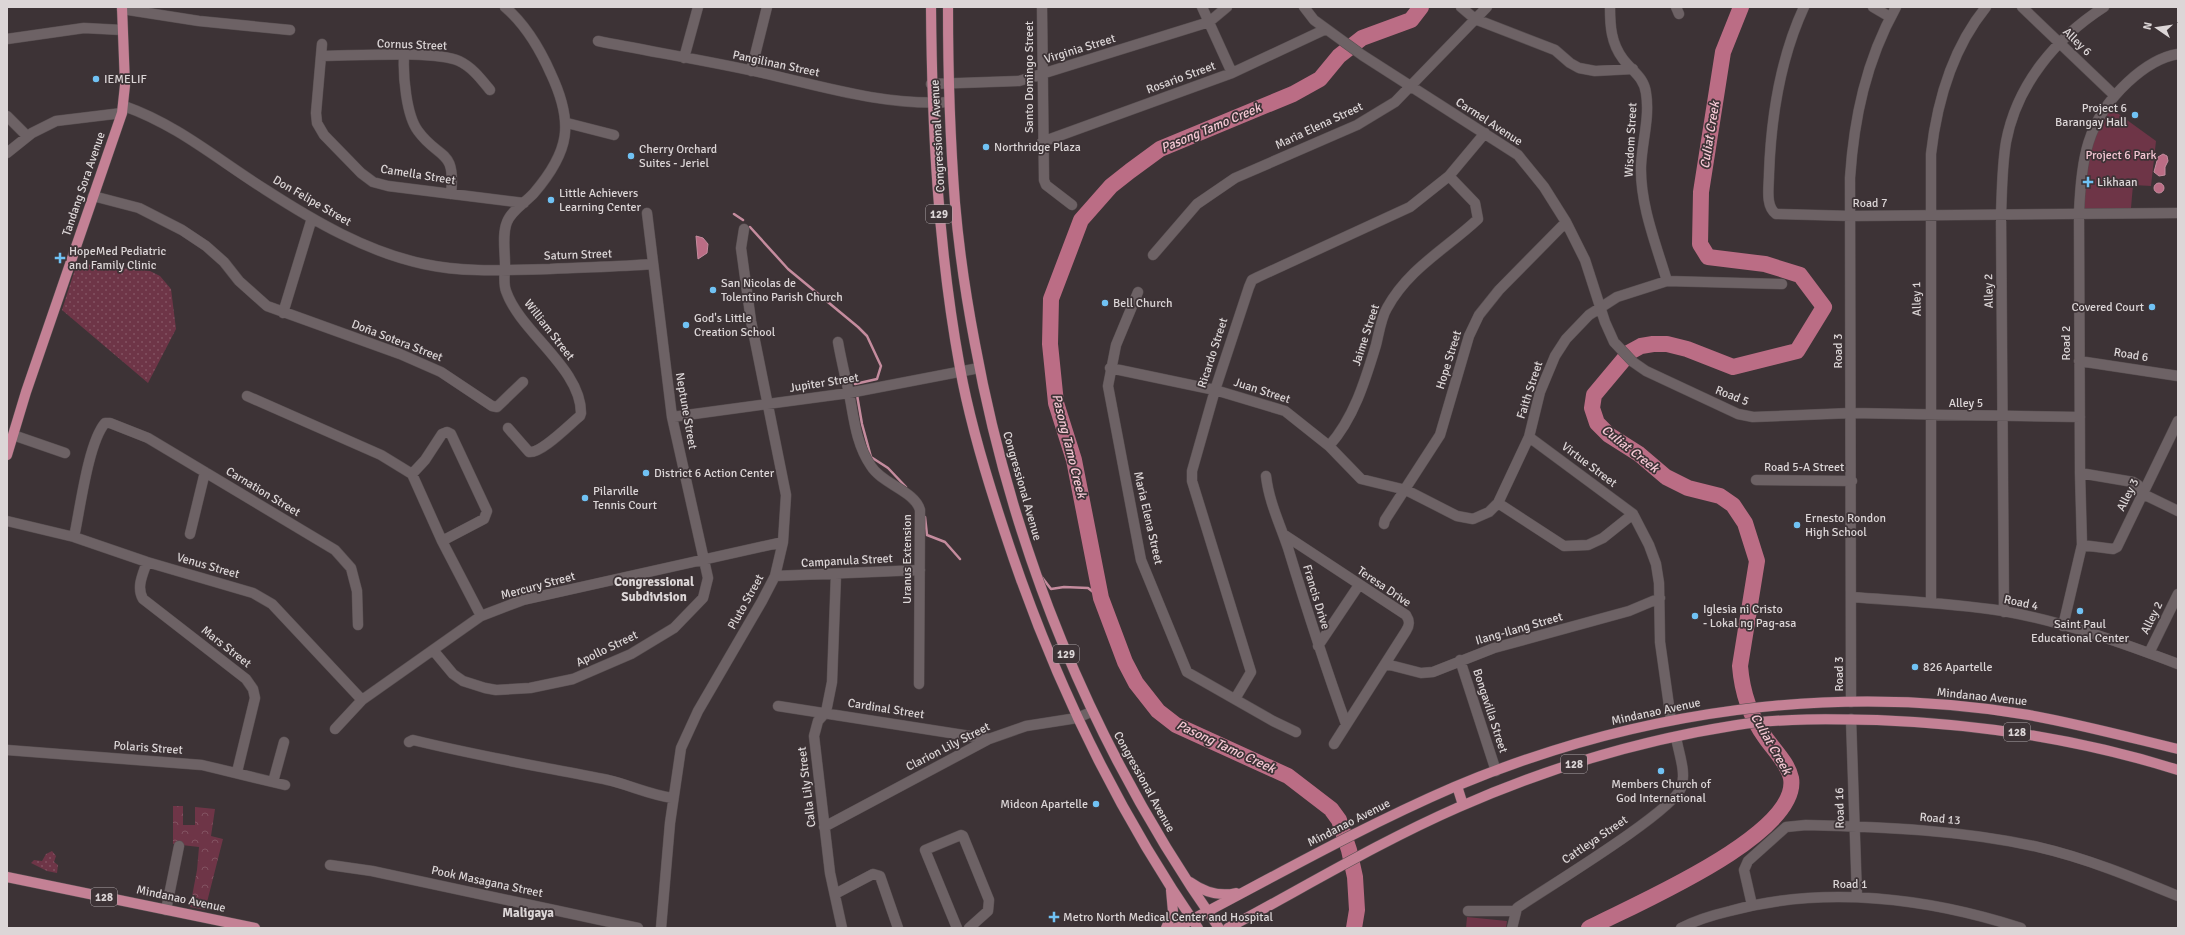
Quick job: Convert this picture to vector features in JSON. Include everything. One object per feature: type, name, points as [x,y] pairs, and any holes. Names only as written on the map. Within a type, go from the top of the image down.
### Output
[{"type":"main road","name":"Congressional Avenue","points":[[931,7],[932,103],[935,166],[946,286],[960,371],[983,465],[1014,563],[1038,628],[1077,718],[1117,797],[1195,924]]},
{"type":"main road","name":"Congressional Avenue","points":[[948,7],[948,83],[955,205],[966,295],[979,368],[1000,461],[1030,559],[1049,611],[1091,712],[1138,801],[1184,878],[1219,928]]},
{"type":"main road","name":"Tandang Sora Avenue","points":[[7,455],[123,109],[125,80],[122,8]]},
{"type":"main road","name":"Mindanao Avenue","points":[[1176,928],[1195,924],[1207,911],[1356,833],[1457,786],[1496,771],[1605,736],[1671,720],[1737,709],[1774,705],[1851,702],[1920,704],[2026,715],[2071,723],[2178,749]]},
{"type":"main road","points":[[2024,733],[2028,726],[2026,715]]},
{"type":"main road","name":"128","points":[[1228,928],[1416,826],[1463,805],[1568,766],[1676,737],[1738,725],[1775,721],[1851,719],[1938,722],[2066,740],[2110,750],[2178,770]]},
{"type":"main road","points":[[2066,740],[2063,731],[2064,727],[2071,723]]},
{"type":"main road","points":[[1457,786],[1463,805]]},
{"type":"main road","name":"Mindanao Avenue","points":[[7,877],[255,928]]},
{"type":"main road","points":[[1184,878],[1199,889],[1214,894],[1228,894],[1246,891]]},
{"type":"main road","points":[[1166,928],[1173,912],[1174,902],[1168,882]]},
{"type":"main road","points":[[1247,928],[1257,912]]},
{"type":"street","name":"William Street","points":[[505,7],[524,26],[543,56],[562,100],[567,123],[558,156],[546,176],[524,203],[507,220],[505,231],[505,289],[517,314],[553,356],[572,383],[581,413],[580,416],[543,447],[533,452],[529,452],[508,428]]},
{"type":"street","points":[[684,58],[698,7]]},
{"type":"street","points":[[751,71],[767,7]]},
{"type":"street","name":"Santo Domingo Street","points":[[1042,7],[1042,142],[1044,180],[1046,185],[1072,205]]},
{"type":"street","points":[[1202,7],[1232,73]]},
{"type":"street","name":"Virginia Street","points":[[932,84],[1019,81],[1042,75],[1209,22],[1227,7]]},
{"type":"street","name":"Carmel Avenue","points":[[1304,7],[1307,13],[1343,42],[1410,87],[1518,155],[1544,187],[1566,222],[1585,260],[1600,307],[1618,349]]},
{"type":"street","points":[[1461,7],[1475,19],[1555,50],[1570,63],[1579,68],[1595,72],[1633,69]]},
{"type":"street","name":"Maria Elena Street","points":[[1153,255],[1197,204],[1235,178],[1358,125],[1395,102],[1487,7]]},
{"type":"street","name":"Wisdom Street","points":[[1610,7],[1611,34],[1623,60],[1644,81],[1646,94],[1646,124],[1641,165],[1642,186],[1647,216],[1667,281]]},
{"type":"street","name":"Road 7","points":[[1804,7],[1786,58],[1776,100],[1770,144],[1769,202],[1772,211],[1776,214],[1929,216],[2178,213]]},
{"type":"street","points":[[1873,7],[1890,17]]},
{"type":"street","name":"Road 3","points":[[1851,702],[1852,216],[1850,178],[1853,140],[1859,102],[1870,65],[1890,17],[1896,7]]},
{"type":"street","name":"Alley 1","points":[[1931,603],[1930,154],[1934,122],[1942,90],[1953,62],[1967,36],[1986,7]]},
{"type":"street","name":"Alley 6","points":[[2022,7],[2114,95]]},
{"type":"street","name":"Alley 2","points":[[2004,612],[2001,215],[2002,178],[2007,140],[2018,105],[2035,72],[2059,42],[2079,24],[2104,7]]},
{"type":"street","points":[[122,8],[199,21],[290,30]]},
{"type":"street","points":[[7,39],[84,28],[122,30]]},
{"type":"street","name":"Rosario Street","points":[[1042,142],[1232,73],[1326,29]]},
{"type":"street","name":"Pangilinan Street","points":[[598,41],[751,71],[868,97],[932,103],[949,102]]},
{"type":"street","name":"Camella Street","points":[[322,44],[316,118],[321,131],[361,173],[373,182],[388,186],[524,203]]},
{"type":"street","name":"Road 2","points":[[2062,626],[2082,545],[2079,361],[2080,177],[2086,148],[2095,124],[2114,95],[2136,74],[2154,62],[2178,54]]},
{"type":"street","name":"Cornus Street","points":[[321,56],[440,57],[458,61],[478,76],[490,90]]},
{"type":"street","points":[[404,56],[406,91],[415,127],[449,160],[453,174],[452,194]]},
{"type":"street","points":[[7,153],[27,136],[42,126],[56,121],[123,109]]},
{"type":"street","name":"Don Felipe Street","points":[[123,109],[162,121],[220,157],[265,190],[312,218],[363,244],[422,264],[443,268],[505,270]]},
{"type":"street","points":[[7,116],[27,136]]},
{"type":"street","points":[[567,123],[614,135]]},
{"type":"street","name":"Ricardo Street","points":[[1235,699],[1251,672],[1192,481],[1192,471],[1215,390],[1252,280],[1410,207],[1449,176],[1485,133]]},
{"type":"street","name":"Jaime Street","points":[[1329,446],[1340,433],[1360,395],[1386,309],[1400,286],[1420,265],[1478,219],[1475,203],[1449,176]]},
{"type":"street","name":"Doña Sotera Street","points":[[93,196],[139,208],[182,230],[206,246],[224,262],[238,281],[267,306],[400,354],[441,372],[495,407],[523,382]]},
{"type":"street","name":"Neptune Street","points":[[647,213],[652,264],[672,417],[704,560]]},
{"type":"street","points":[[283,313],[312,218]]},
{"type":"street","name":"Hope Street","points":[[1384,524],[1385,520],[1406,490],[1440,435],[1469,336],[1479,315],[1499,290],[1566,222]]},
{"type":"street","name":"Pluto Street","points":[[661,928],[673,798],[681,748],[688,732],[775,576],[783,542],[786,495],[767,405],[748,299],[741,248],[744,229]]},
{"type":"street","name":"Saturn Street","points":[[505,270],[652,264]]},
{"type":"street","name":"Faith Street","points":[[1406,490],[1457,516],[1473,519],[1489,512],[1498,503],[1529,436],[1542,386],[1555,356],[1566,339],[1585,318],[1600,307],[1634,290],[1667,281],[1782,284]]},
{"type":"street","name":"Maria Elena Street","points":[[1138,292],[1121,331],[1110,368],[1109,396],[1141,560],[1187,672],[1296,732]]},
{"type":"street","name":"Uranus Extension","points":[[838,342],[856,434],[863,453],[872,468],[894,487],[911,498],[919,507],[919,684]]},
{"type":"street","name":"Road 5","points":[[1618,349],[1632,362],[1646,371],[1738,414],[1752,417],[1851,413]]},
{"type":"street","name":"Road 6","points":[[2079,361],[2178,376]]},
{"type":"street","name":"Jupiter Street","points":[[672,417],[849,393],[979,368]]},
{"type":"street","name":"Juan Street","points":[[1110,368],[1215,390],[1285,411],[1329,446],[1361,479],[1406,490]]},
{"type":"street","points":[[247,396],[381,454],[412,474],[442,541],[481,616]]},
{"type":"street","name":"Alley 5","points":[[1851,413],[1931,416],[2080,417]]},
{"type":"street","name":"Alley 3","points":[[2082,545],[2113,549],[2117,547],[2178,421]]},
{"type":"street","name":"Carnation Street","points":[[74,537],[99,429],[104,423],[110,423],[148,438],[335,550],[351,568],[357,591],[358,625]]},
{"type":"street","points":[[412,474],[425,460],[442,434],[447,432],[451,434],[487,511],[487,515],[484,519],[442,541]]},
{"type":"street","points":[[13,434],[66,452]]},
{"type":"street","name":"Virtue Street","points":[[1529,436],[1633,514]]},
{"type":"street","points":[[190,534],[205,472]]},
{"type":"street","points":[[2080,473],[2133,482],[2138,486],[2143,494],[2178,512]]},
{"type":"street","name":"Francis Drive","points":[[1266,476],[1268,495],[1284,534],[1318,646],[1346,724]]},
{"type":"street","name":"Road 5-A Street","points":[[1756,480],[1852,481]]},
{"type":"street","points":[[1498,503],[1564,546],[1588,545],[1603,538],[1633,514],[1649,545],[1656,564],[1660,598],[1660,642],[1671,720]]},
{"type":"street","name":"Venus Street","points":[[7,521],[74,537],[147,562],[253,592],[272,604],[362,700]]},
{"type":"street","name":"Teresa Drive","points":[[1284,534],[1359,586],[1406,615],[1409,620],[1409,626],[1334,744]]},
{"type":"street","name":"Mercury Street","points":[[335,729],[362,700],[481,616],[523,600],[783,542]]},
{"type":"street","name":"Apollo Street","points":[[434,650],[453,674],[463,681],[484,688],[496,690],[530,688],[573,679],[631,654],[674,628],[704,598],[708,578],[704,560]]},
{"type":"street","name":"Mars Street","points":[[147,562],[140,586],[140,592],[143,599],[246,679],[253,689],[255,698],[237,772]]},
{"type":"street","name":"Campanula Street","points":[[775,576],[920,570]]},
{"type":"street","name":"Calla Lily Street","points":[[836,574],[832,682],[826,712],[818,722],[814,736],[830,872],[842,928]]},
{"type":"street","points":[[1318,646],[1359,586]]},
{"type":"street","name":"Alley 2","points":[[2150,653],[2178,594]]},
{"type":"street","name":"Road 4","points":[[1852,597],[1931,603],[2004,612],[2062,626],[2150,653],[2178,664]]},
{"type":"street","name":"Ilang-Ilang Street","points":[[1386,664],[1421,673],[1444,668],[1460,660],[1494,648],[1629,611],[1660,598]]},
{"type":"street","name":"Bongavilla Street","points":[[1460,660],[1496,771]]},
{"type":"street","name":"Cardinal Street","points":[[778,706],[826,712],[989,739]]},
{"type":"street","name":"Clarion Lily Street","points":[[824,827],[989,739],[1026,726],[1077,718],[1091,712]]},
{"type":"street","name":"Road 16","points":[[1851,719],[1857,897]]},
{"type":"street","name":"Cattleya Street","points":[[1515,911],[1517,908],[1628,835],[1675,798],[1682,786],[1683,778],[1676,737]]},
{"type":"street","points":[[409,742],[413,740],[465,753],[614,781],[653,795],[673,798]]},
{"type":"street","points":[[273,782],[284,742]]},
{"type":"street","name":"Polaris Street","points":[[7,750],[202,765],[237,772],[285,785]]},
{"type":"street","name":"Road 13","points":[[1752,905],[1744,870],[1748,861],[1786,827],[1806,825],[1854,826],[1970,835],[2039,848],[2088,861],[2178,896]]},
{"type":"street","points":[[958,928],[926,850],[961,835],[990,900],[988,912],[969,928]]},
{"type":"street","points":[[166,910],[179,846]]},
{"type":"street","name":"Pook Masagana Street","points":[[330,865],[372,871],[638,928]]},
{"type":"street","points":[[835,894],[873,874],[877,874],[880,876],[898,928]]},
{"type":"street","name":"Road 1","points":[[1681,928],[1700,919],[1752,905],[1807,898],[1857,897],[1893,900],[1939,907],[2021,928]]},
{"type":"street","points":[[1468,912],[1515,911],[1512,928]]},
{"type":"green space","name":"Project 6 Park","points":[[2109,107],[2156,141],[2151,186],[2133,185],[2131,208],[2083,211],[2084,178],[2089,147]]},
{"type":"green space","points":[[77,263],[150,271],[160,276],[171,289],[176,329],[148,383],[62,310]]},
{"type":"green space","points":[[173,806],[183,806],[183,825],[195,825],[195,807],[215,809],[211,836],[223,839],[205,910],[190,907],[197,870],[199,847],[173,844]]},
{"type":"green space","points":[[52,851],[56,856],[54,862],[58,865],[57,873],[47,871],[31,863],[34,860],[42,861],[46,854]]},
{"type":"green space","points":[[1467,917],[1507,921],[1506,928],[1466,928]]},
{"type":"shaded area","points":[[2163,154],[2167,156],[2168,161],[2165,167],[2165,175],[2159,176],[2154,172],[2158,157]]},
{"type":"shaded area","points":[[2157,183],[2161,183],[2164,188],[2161,193],[2157,193],[2154,190],[2154,186]]},
{"type":"shaded area","points":[[696,236],[703,238],[708,244],[707,253],[698,259]]},
{"type":"waterway","name":"Pasong Tamo Creek","points":[[1354,928],[1357,910],[1355,877],[1349,850],[1339,820],[1331,809],[1288,776],[1176,725],[1158,711],[1136,683],[1125,662],[1101,598],[1074,460],[1056,403],[1050,344],[1051,299],[1081,220],[1111,186],[1130,171],[1160,149],[1293,94],[1320,79],[1339,56],[1362,38],[1411,20],[1421,7]]},
{"type":"waterway","name":"Culiat Creek","points":[[1589,928],[1674,886],[1743,845],[1770,822],[1787,800],[1791,778],[1784,762],[1755,721],[1743,685],[1740,666],[1757,561],[1745,523],[1733,505],[1720,496],[1688,488],[1666,477],[1639,454],[1609,435],[1597,423],[1592,408],[1594,395],[1630,352],[1641,346],[1667,344],[1687,349],[1733,367],[1797,351],[1824,307],[1800,275],[1765,264],[1708,257],[1700,244],[1701,192],[1723,52],[1741,7]]},
{"type":"waterway","points":[[734,214],[743,220]]},
{"type":"waterway","points":[[750,227],[788,269],[867,336],[881,366],[877,379],[855,384]]},
{"type":"waterway","points":[[857,395],[862,424],[871,457],[888,468],[906,487]]},
{"type":"waterway","points":[[925,517],[927,535],[945,542],[960,559]]},
{"type":"waterway","points":[[1041,576],[1051,589],[1064,587],[1088,588],[1101,598]]},
{"type":"place","name":"IEMELIF","points":[[96,79]]},
{"type":"place","name":"Project 6 Barangay Hall","points":[[2135,115]]},
{"type":"place","name":"Northridge Plaza","points":[[986,147]]},
{"type":"place","name":"Cherry Orchard Suites - Jeriel","points":[[631,156]]},
{"type":"place","name":"Likhaan","points":[[2088,182]]},
{"type":"place","name":"Little Achievers Learning Center","points":[[551,200]]},
{"type":"place","name":"HopeMed Pediatric and Family Clinic","points":[[60,258]]},
{"type":"place","name":"San Nicolas de Tolentino Parish Church","points":[[713,290]]},
{"type":"place","name":"Bell Church","points":[[1105,303]]},
{"type":"place","name":"Covered Court","points":[[2152,307]]},
{"type":"place","name":"God's Little Creation School","points":[[686,325]]},
{"type":"place","name":"District 6 Action Center","points":[[646,473]]},
{"type":"place","name":"Pilarville Tennis Court","points":[[585,498]]},
{"type":"place","name":"Ernesto Rondon High School","points":[[1797,525]]},
{"type":"place","name":"Saint Paul Educational Center","points":[[2080,611]]},
{"type":"place","name":"Iglesia ni Cristo - Lokal ng Pag-asa","points":[[1695,616]]},
{"type":"place","name":"826 Apartelle","points":[[1915,667]]},
{"type":"place","name":"Members Church of God International","points":[[1661,771]]},
{"type":"place","name":"Midcon Apartelle","points":[[1096,804]]},
{"type":"place","name":"Metro North Medical Center and Hospital","points":[[1054,917]]},
{"type":"district","name":"Congressional Subdivision","points":[[654,590]]},
{"type":"district","name":"Maligaya","points":[[528,913]]}]
